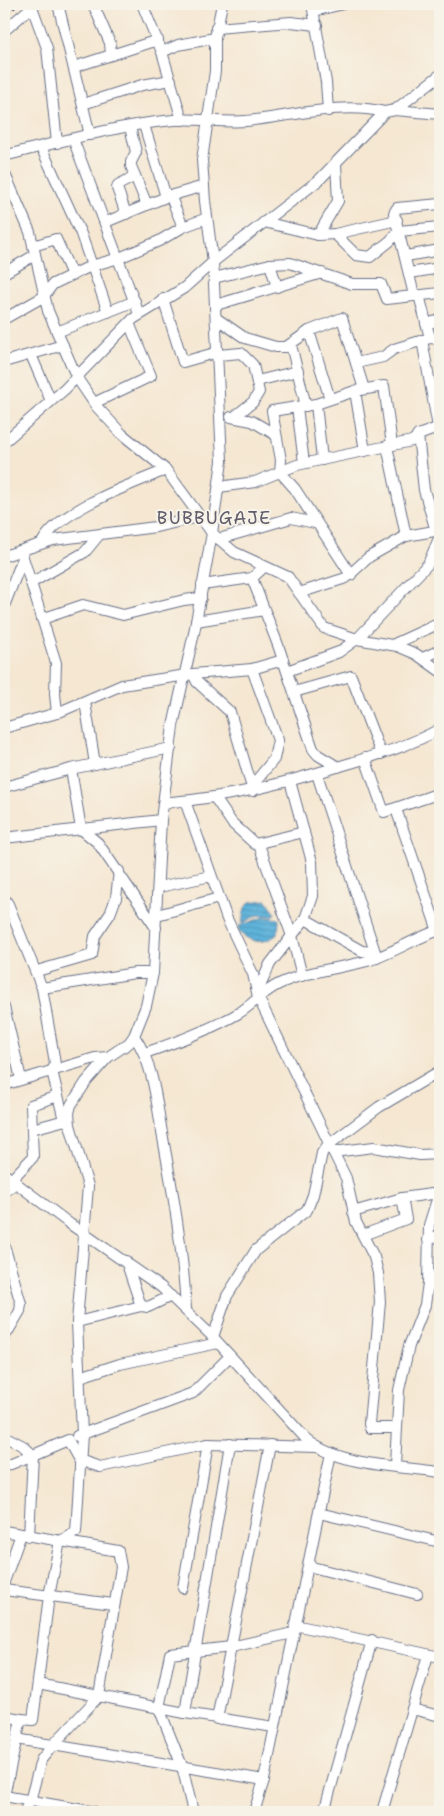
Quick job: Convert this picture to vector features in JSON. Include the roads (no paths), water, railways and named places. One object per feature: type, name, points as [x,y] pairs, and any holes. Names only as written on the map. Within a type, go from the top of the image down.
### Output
[{"type":"street","points":[[58,4],[90,135]]},
{"type":"street","points":[[93,4],[110,43],[111,55]]},
{"type":"street","points":[[142,4],[158,40],[182,120]]},
{"type":"street","points":[[66,1120],[71,1105],[86,1082],[108,1058],[129,1043],[134,1036],[146,1006],[153,973],[159,887],[161,820],[174,726],[189,676],[202,585],[215,536],[222,461],[216,305],[202,148],[215,71],[216,33],[222,4]]},
{"type":"street","points":[[328,111],[313,7],[343,4]]},
{"type":"street","points":[[4,30],[34,5],[47,48],[57,143]]},
{"type":"street","points":[[162,52],[216,33],[291,22],[317,25]]},
{"type":"street","points":[[74,67],[158,40]]},
{"type":"street","points":[[4,442],[77,378],[129,323],[163,299],[184,288],[213,262],[318,180],[336,164],[363,133],[440,75]]},
{"type":"street","points":[[83,104],[142,85],[171,80]]},
{"type":"street","points":[[4,156],[90,135],[182,120],[245,121],[328,111],[367,109],[440,114]]},
{"type":"street","points":[[144,125],[168,196],[183,228]]},
{"type":"street","points":[[130,127],[136,152],[131,162],[147,205]]},
{"type":"street","points":[[73,139],[140,314]]},
{"type":"street","points":[[41,147],[81,234],[108,312]]},
{"type":"street","points":[[318,235],[338,201],[336,164]]},
{"type":"street","points":[[4,172],[30,232],[43,297],[77,378],[94,403],[122,434],[166,470],[199,517],[215,536],[234,552],[288,577],[324,628],[357,639],[392,645],[423,658],[440,671]]},
{"type":"street","points":[[126,214],[117,188],[118,185],[135,176]]},
{"type":"street","points":[[106,222],[168,196],[204,186]]},
{"type":"street","points":[[219,487],[255,482],[304,463],[412,441],[418,436],[439,427],[431,339],[416,295],[394,213],[397,208],[440,204]]},
{"type":"street","points":[[4,319],[43,297],[53,284],[91,266],[119,258],[159,241],[207,218]]},
{"type":"street","points":[[264,222],[318,235],[335,234],[397,220]]},
{"type":"street","points":[[335,234],[356,255],[370,257],[399,231],[440,227]]},
{"type":"street","points":[[4,273],[34,251],[56,239],[72,275]]},
{"type":"street","points":[[406,256],[440,250]]},
{"type":"street","points":[[214,278],[270,264],[290,263],[352,284],[381,284],[387,299],[440,293]]},
{"type":"street","points":[[270,264],[277,287]]},
{"type":"street","points":[[410,273],[440,268]]},
{"type":"street","points":[[216,305],[322,273]]},
{"type":"street","points":[[163,299],[183,362],[218,354],[244,355],[253,365],[259,392],[257,397],[234,417]]},
{"type":"street","points":[[57,332],[135,301]]},
{"type":"street","points":[[216,318],[244,338],[276,347],[291,345],[309,331],[342,318],[356,363],[365,451]]},
{"type":"street","points":[[426,324],[440,320]]},
{"type":"street","points":[[94,403],[151,376],[129,323]]},
{"type":"street","points":[[309,331],[330,399]]},
{"type":"street","points":[[356,363],[383,357],[394,349],[431,339]]},
{"type":"street","points":[[4,362],[63,345]]},
{"type":"street","points":[[291,345],[322,460]]},
{"type":"street","points":[[32,355],[51,401]]},
{"type":"street","points":[[257,381],[298,371]]},
{"type":"street","points":[[351,575],[295,489],[280,472],[273,410],[306,406],[359,390],[385,386],[389,446],[406,536]]},
{"type":"street","points":[[304,463],[306,406]]},
{"type":"street","points":[[219,415],[252,421],[276,435]]},
{"type":"street","points":[[4,728],[58,713],[122,685],[285,666],[339,652],[357,639],[428,564],[439,533],[424,490],[418,436]]},
{"type":"street","points":[[42,543],[50,530],[97,499],[166,470]]},
{"type":"street","points":[[4,555],[22,554],[42,543],[156,527],[199,517]]},
{"type":"street","points":[[215,536],[291,518],[316,523]]},
{"type":"street","points":[[299,593],[346,578],[369,557],[406,536],[439,533]]},
{"type":"street","points":[[31,583],[85,552],[99,535]]},
{"type":"street","points":[[22,554],[56,664],[55,694],[58,713]]},
{"type":"street","points":[[4,606],[22,554]]},
{"type":"street","points":[[202,585],[252,578],[264,567]]},
{"type":"street","points":[[252,578],[285,666],[313,749],[318,756],[338,766]]},
{"type":"street","points":[[42,619],[83,605],[123,615],[200,598]]},
{"type":"street","points":[[196,621],[264,610]]},
{"type":"street","points":[[392,645],[440,623]]},
{"type":"street","points":[[423,658],[440,650]]},
{"type":"street","points":[[252,669],[278,740],[274,759],[252,788]]},
{"type":"street","points":[[189,676],[230,712],[252,788]]},
{"type":"street","points":[[294,692],[351,676],[381,754]]},
{"type":"street","points":[[85,702],[95,764]]},
{"type":"street","points":[[163,805],[215,798],[317,774],[418,741],[440,729]]},
{"type":"street","points":[[4,787],[71,769],[172,748]]},
{"type":"street","points":[[365,758],[384,812],[440,792]]},
{"type":"street","points":[[71,769],[81,829],[98,843],[119,871],[156,928]]},
{"type":"street","points":[[317,774],[376,955]]},
{"type":"street","points":[[258,995],[270,964],[305,918],[313,896],[312,862],[290,781]]},
{"type":"street","points":[[215,798],[240,832],[251,842],[259,845],[304,832]]},
{"type":"street","points":[[185,801],[219,898],[253,974],[258,995],[346,1178],[353,1212],[374,1257],[380,1295],[369,1426],[370,1428],[397,1428]]},
{"type":"street","points":[[145,1053],[228,1019],[258,995],[276,984],[376,955],[439,930],[396,809]]},
{"type":"street","points":[[4,838],[161,820]]},
{"type":"street","points":[[259,845],[292,936],[302,976]]},
{"type":"street","points":[[37,971],[92,955],[95,936],[110,914],[116,898],[119,871]]},
{"type":"street","points":[[159,887],[211,876]]},
{"type":"street","points":[[4,898],[37,971],[42,988],[55,1065],[52,1071],[58,1096],[88,1186],[77,1322],[82,1434],[76,1532],[60,1541],[49,1596],[33,1720],[4,1716]]},
{"type":"street","points":[[157,915],[219,898]]},
{"type":"street","points":[[305,918],[362,950],[376,955]]},
{"type":"street","points":[[42,988],[135,973],[153,973]]},
{"type":"street","points":[[4,1007],[22,1079]]},
{"type":"street","points":[[134,1036],[145,1053],[167,1155],[184,1274],[186,1309]]},
{"type":"street","points":[[4,1085],[95,1058],[108,1058]]},
{"type":"street","points":[[215,1340],[227,1296],[256,1250],[307,1210],[313,1196],[322,1153],[331,1148],[379,1107],[440,1072]]},
{"type":"street","points":[[4,1192],[10,1179],[33,1157],[31,1105],[58,1096]]},
{"type":"street","points":[[32,1129],[66,1120]]},
{"type":"street","points":[[331,1148],[374,1147],[420,1155],[440,1154]]},
{"type":"street","points":[[10,1179],[126,1261],[186,1309],[307,1440],[316,1447],[358,1461],[440,1472]]},
{"type":"street","points":[[353,1212],[402,1198],[440,1191]]},
{"type":"street","points":[[440,1191],[432,1211],[428,1240],[433,1284],[440,1290]]},
{"type":"street","points":[[363,1235],[406,1219],[402,1198]]},
{"type":"street","points":[[428,1240],[440,1235]]},
{"type":"street","points":[[4,1245],[21,1307],[4,1338]]},
{"type":"street","points":[[126,1261],[141,1306]]},
{"type":"street","points":[[395,1465],[399,1390],[409,1346],[425,1305],[433,1277]]},
{"type":"street","points":[[77,1322],[141,1306],[148,1308],[171,1296]]},
{"type":"street","points":[[80,1377],[120,1364],[215,1340]]},
{"type":"street","points":[[4,1467],[82,1434],[193,1393],[230,1356]]},
{"type":"street","points":[[4,1436],[23,1446],[32,1456],[25,1535],[4,1582]]},
{"type":"street","points":[[68,1440],[79,1460],[100,1467],[208,1444],[316,1447]]},
{"type":"street","points":[[183,1588],[208,1444]]},
{"type":"street","points":[[185,1713],[230,1444]]},
{"type":"street","points":[[217,1719],[270,1446]]},
{"type":"street","points":[[254,1812],[264,1780],[331,1453]]},
{"type":"street","points":[[319,1513],[440,1542]]},
{"type":"street","points":[[4,1531],[118,1551],[121,1567],[113,1604],[99,1696],[53,1744],[41,1760],[30,1801],[24,1812]]},
{"type":"street","points":[[308,1566],[417,1594]]},
{"type":"street","points":[[4,1590],[113,1604]]},
{"type":"street","points":[[194,1812],[182,1766],[159,1708],[170,1654],[231,1647],[294,1629],[372,1640],[440,1657]]},
{"type":"street","points":[[324,1812],[372,1640]]},
{"type":"street","points":[[382,1812],[428,1654]]},
{"type":"street","points":[[38,1684],[217,1719],[274,1727]]},
{"type":"street","points":[[412,1709],[440,1716]]},
{"type":"street","points":[[21,1719],[4,1796],[95,1812]]},
{"type":"street","points":[[16,1739],[264,1780]]},
{"type":"water","points":[[267,900],[275,913],[273,916],[258,915],[242,923],[245,908],[250,902]]},
{"type":"water","points":[[264,917],[279,919],[278,934],[268,940],[254,941],[239,932],[239,926]]},
{"type":"railway","points":[[4,16],[18,4]]},
{"type":"district","name":"BUBBUGAJE","points":[[214,518]]}]
